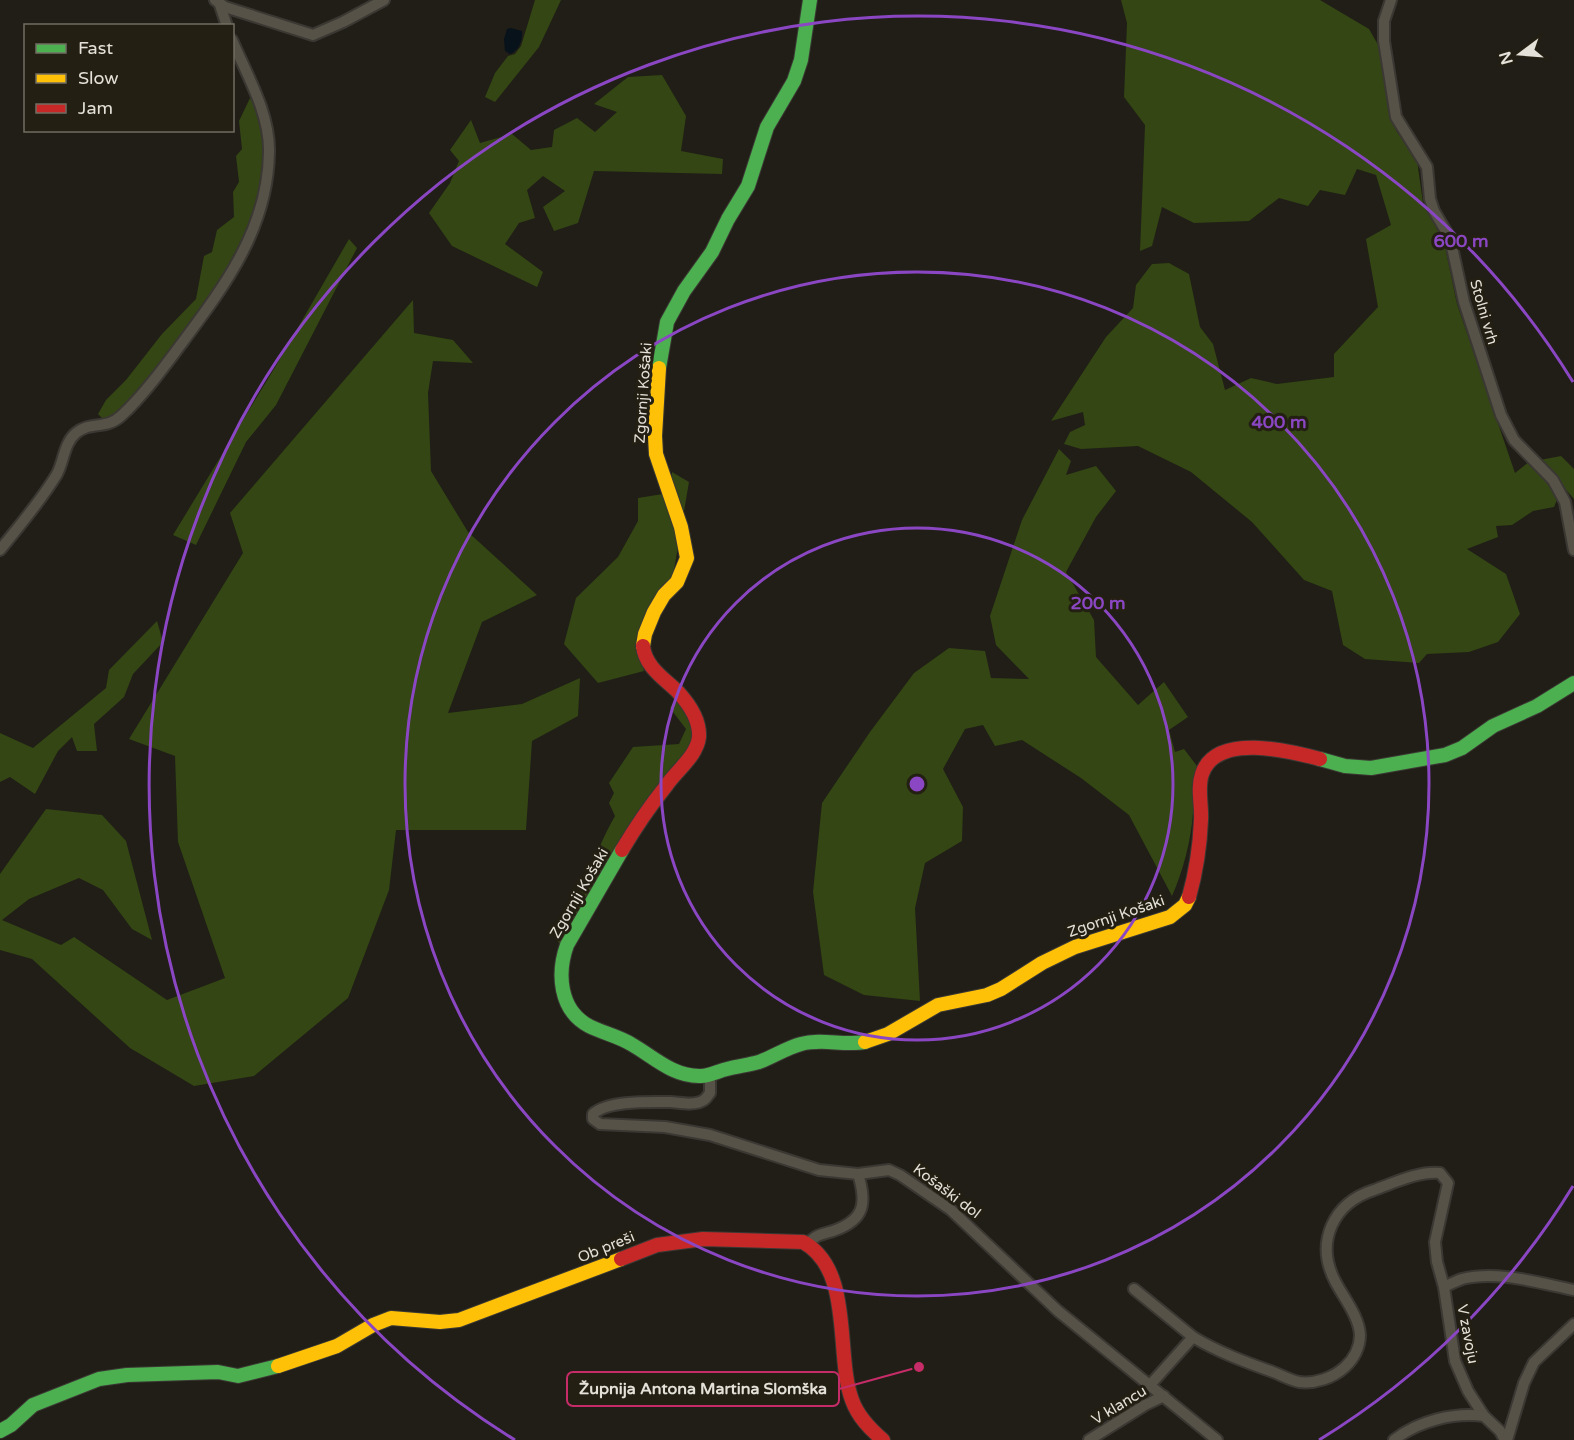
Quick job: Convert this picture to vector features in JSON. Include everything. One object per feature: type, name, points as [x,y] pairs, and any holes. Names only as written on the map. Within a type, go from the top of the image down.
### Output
[{"type":"street","points":[[217,2],[313,35],[384,0]]},
{"type":"street","name":"Zgornji Košaki","points":[[810,0],[801,60],[794,81],[767,127],[748,186],[712,252],[684,291],[667,322],[660,356],[656,454],[681,527],[687,558],[678,582],[664,595],[654,612],[645,634],[644,649],[649,664],[680,694],[692,710],[698,724],[699,737],[696,749],[666,785],[626,843],[567,945],[561,963],[561,982],[565,996],[577,1018],[586,1025],[628,1042],[672,1072],[687,1076],[710,1075],[756,1062],[800,1045],[820,1041],[849,1044],[871,1041],[940,1004],[997,991],[1048,960],[1077,947],[1175,914],[1186,904],[1192,890],[1201,817],[1201,775],[1213,759],[1220,755],[1236,750],[1278,747],[1322,760],[1363,768],[1377,768],[1433,758],[1452,753],[1489,728],[1526,711],[1574,683]]},
{"type":"street","name":"Stolni vrh","points":[[1391,0],[1384,21],[1384,41],[1396,117],[1427,167],[1430,199],[1434,211],[1450,238],[1464,302],[1501,415],[1514,440],[1553,480],[1565,502],[1574,550]]},
{"type":"street","points":[[217,2],[226,24]]},
{"type":"street","points":[[0,550],[58,472],[68,444],[75,434],[84,428],[110,425],[122,416],[170,360],[208,308],[250,239],[262,205],[269,150],[260,105],[234,45]]},
{"type":"street","name":"Košaški dol","points":[[710,1075],[710,1093],[704,1100],[690,1103],[656,1102],[610,1106],[597,1110],[593,1114],[593,1119],[600,1124],[665,1127],[710,1135],[819,1170],[858,1174],[889,1170],[900,1175],[973,1229],[1058,1311],[1217,1440]]},
{"type":"street","name":"V zavoju","points":[[1193,1337],[1241,1360],[1299,1382],[1316,1382],[1339,1372],[1352,1360],[1359,1347],[1360,1333],[1353,1312],[1334,1278],[1327,1257],[1328,1236],[1334,1219],[1344,1207],[1361,1194],[1431,1173],[1440,1173],[1448,1184],[1435,1242],[1455,1361],[1461,1378],[1484,1416],[1506,1440]]},
{"type":"street","points":[[858,1174],[864,1194],[859,1214],[844,1226],[814,1237],[808,1244],[818,1253],[833,1286],[842,1323],[847,1385],[852,1401],[868,1427],[883,1440]]},
{"type":"street","name":"Ob preši","points":[[0,1431],[11,1425],[33,1405],[99,1379],[127,1375],[218,1372],[238,1376],[271,1368],[337,1346],[373,1325],[391,1318],[440,1322],[459,1320],[657,1245],[703,1239],[788,1241],[808,1244]]},
{"type":"street","name":"V zavoju","points":[[1444,1287],[1460,1279],[1482,1276],[1516,1279],[1574,1290]]},
{"type":"street","points":[[1134,1289],[1193,1337],[1150,1385]]},
{"type":"street","name":"V zavoju","points":[[1506,1440],[1524,1383],[1534,1362],[1574,1324]]},
{"type":"street","name":"V klancu","points":[[1089,1440],[1144,1405],[1164,1396]]},
{"type":"street","points":[[1394,1440],[1419,1425],[1454,1415],[1484,1416]]},
{"type":"green space","points":[[535,0],[561,0],[539,47],[495,102],[485,97],[495,73],[508,56],[515,54],[521,46]]},
{"type":"green space","points":[[1121,0],[1320,0],[1369,29],[1381,50],[1390,115],[1397,132],[1417,160],[1423,203],[1444,242],[1457,304],[1515,473],[1530,461],[1549,482],[1558,497],[1554,507],[1533,511],[1512,525],[1496,526],[1498,537],[1467,549],[1506,574],[1520,614],[1498,642],[1469,652],[1427,654],[1419,663],[1365,659],[1343,645],[1332,591],[1304,580],[1252,522],[1191,472],[1138,446],[1081,449],[1064,444],[1070,432],[1085,425],[1083,412],[1051,421],[1106,337],[1133,308],[1136,285],[1152,264],[1169,263],[1189,274],[1200,327],[1213,344],[1225,390],[1251,378],[1277,384],[1334,377],[1334,354],[1378,307],[1366,239],[1391,225],[1376,175],[1357,169],[1345,195],[1320,190],[1308,206],[1279,198],[1249,221],[1194,223],[1162,207],[1152,246],[1140,251],[1145,125],[1124,97],[1127,23]]},
{"type":"green space","points":[[662,75],[686,116],[681,151],[723,159],[722,174],[594,171],[578,223],[554,231],[543,207],[565,191],[543,176],[527,190],[535,218],[519,223],[505,244],[543,272],[537,287],[452,246],[429,213],[450,183],[459,161],[450,150],[471,120],[480,143],[512,134],[531,150],[552,147],[554,130],[577,118],[595,132],[617,112],[594,104],[628,77]]},
{"type":"green space","points":[[250,98],[262,119],[264,166],[257,205],[244,243],[185,334],[130,401],[106,422],[98,414],[106,400],[126,380],[162,334],[196,299],[204,256],[212,252],[217,230],[234,217],[233,192],[239,182],[236,156],[242,149],[239,121]]},
{"type":"green space","points":[[349,239],[357,248],[276,405],[246,442],[196,545],[173,535],[274,369]]},
{"type":"green space","points":[[413,300],[414,333],[453,340],[473,363],[433,361],[428,393],[431,471],[468,532],[537,595],[482,622],[448,713],[522,704],[580,678],[578,716],[532,741],[526,830],[396,830],[389,890],[348,998],[254,1076],[194,1086],[130,1048],[32,959],[0,950],[0,874],[46,809],[102,815],[126,841],[152,940],[132,929],[103,890],[79,878],[29,899],[2,920],[61,945],[74,937],[167,1000],[225,978],[178,842],[175,756],[129,739],[243,553],[230,513]]},
{"type":"green space","points":[[1059,449],[1071,461],[1066,475],[1096,466],[1116,491],[1096,517],[1066,572],[1094,620],[1096,657],[1138,705],[1164,682],[1188,717],[1169,730],[1175,752],[1184,749],[1197,766],[1190,834],[1180,876],[1172,896],[1129,815],[1081,778],[1022,740],[995,746],[983,725],[965,729],[943,769],[963,807],[962,841],[925,863],[915,908],[920,1001],[864,995],[824,975],[813,892],[822,803],[870,732],[914,673],[949,648],[985,651],[991,678],[1029,679],[996,645],[990,616],[1022,520]]},
{"type":"green space","points":[[1561,456],[1574,469],[1574,499],[1540,460]]},
{"type":"green space","points":[[672,472],[689,482],[673,576],[638,648],[644,671],[598,683],[564,644],[576,598],[618,557],[638,521],[638,498],[669,493]]},
{"type":"green space","points":[[157,621],[163,642],[133,674],[124,697],[94,724],[97,751],[77,751],[72,737],[58,751],[35,794],[10,777],[0,782],[0,733],[33,748],[106,688],[109,670]]},
{"type":"green space","points":[[675,699],[693,729],[692,750],[560,945],[553,933],[580,891],[615,816],[609,803],[614,793],[609,783],[633,747],[679,744],[686,729],[670,708]]},
{"type":"shaded area","points":[[507,29],[522,31],[522,34],[518,48],[510,54],[505,51],[504,39]]},
{"type":"traffic: fast","points":[[659,368],[667,322],[684,291],[712,252],[748,186],[767,127],[794,81],[801,60],[810,0]]},
{"type":"traffic: fast","points":[[1320,759],[1345,766],[1371,768],[1445,755],[1462,748],[1493,726],[1537,706],[1574,683]]},
{"type":"traffic: fast","points":[[622,850],[567,945],[564,956],[563,990],[566,1001],[579,1019],[589,1026],[626,1041],[673,1070],[701,1076],[759,1062],[809,1042],[865,1042]]},
{"type":"traffic: fast","points":[[0,1431],[11,1425],[33,1405],[99,1379],[127,1375],[218,1372],[238,1376],[278,1366]]},
{"type":"traffic: slow","points":[[643,646],[654,612],[664,595],[677,582],[687,558],[681,527],[656,454],[659,368]]},
{"type":"traffic: slow","points":[[865,1042],[888,1034],[938,1005],[987,995],[1001,989],[1042,963],[1075,947],[1170,917],[1185,905],[1189,897]]},
{"type":"traffic: slow","points":[[278,1366],[337,1346],[373,1325],[391,1318],[440,1322],[459,1320],[621,1259]]},
{"type":"traffic: jam","points":[[622,850],[654,801],[690,757],[699,737],[698,724],[690,707],[647,660],[643,646]]},
{"type":"traffic: jam","points":[[1189,897],[1200,839],[1201,779],[1210,761],[1222,753],[1255,748],[1291,752],[1320,759]]},
{"type":"traffic: jam","points":[[621,1259],[657,1245],[703,1239],[803,1242],[819,1255],[830,1272],[840,1315],[844,1360],[852,1400],[865,1422],[883,1440]]},
{"type":"place","name":"Župnija Antona Martina Slomška","points":[[919,1367]]}]
